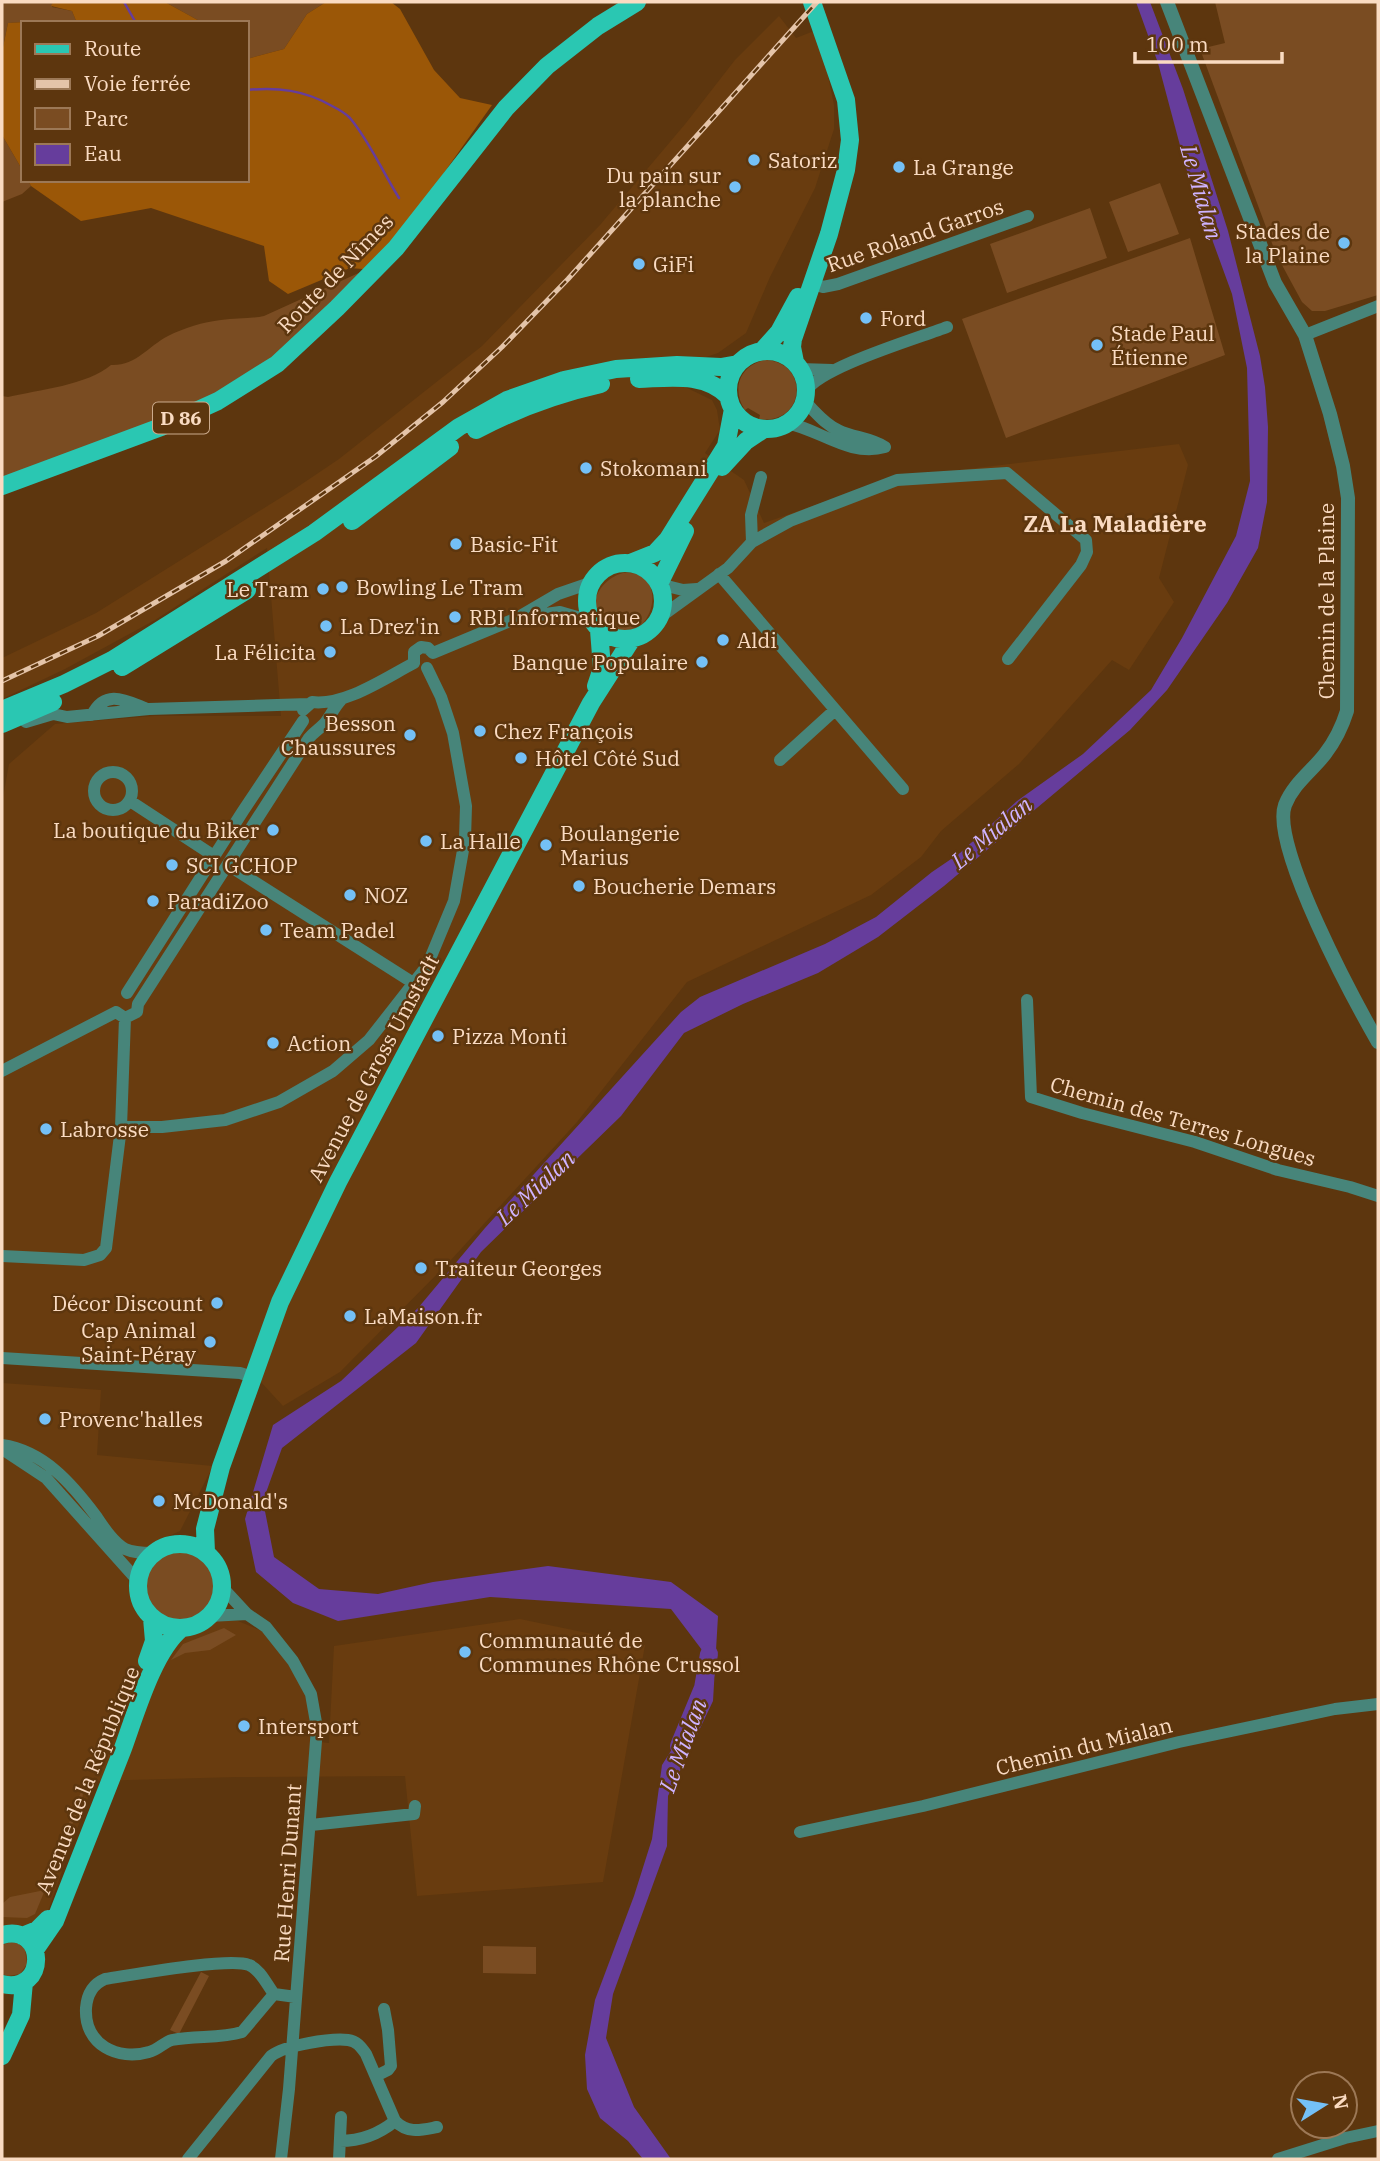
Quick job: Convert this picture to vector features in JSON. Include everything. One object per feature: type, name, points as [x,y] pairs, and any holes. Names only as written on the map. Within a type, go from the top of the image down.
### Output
[{"type":"main road","name":"Route de Nîmes","points":[[2,486],[162,427],[218,401],[277,363],[337,308],[396,248],[506,108],[547,66],[598,26],[637,2]]},
{"type":"main road","points":[[2,724],[94,683],[163,643],[334,534],[462,439],[510,413],[560,394],[600,384],[638,379],[692,378],[715,385],[746,423],[764,429],[776,428],[794,417],[805,396],[805,384],[792,347],[793,339],[813,284],[849,155],[848,112],[812,2]]},
{"type":"main road","points":[[762,351],[786,321],[804,283],[836,170],[840,118],[831,58]]},
{"type":"main road","points":[[629,563],[647,570],[659,584],[663,607],[659,618],[648,632],[632,639],[614,638],[595,625],[587,609],[586,596],[590,583],[610,565],[629,563],[655,553],[668,539],[726,446],[731,403],[729,379],[738,363],[745,357],[762,351],[780,353],[797,365]]},
{"type":"main road","points":[[2,710],[112,660],[314,533],[459,427],[508,400],[564,380],[616,369],[677,365],[721,367],[738,363]]},
{"type":"main road","points":[[659,584],[675,548],[721,469],[746,441],[764,429]]},
{"type":"main road","name":"Avenue de Gross Umstadt","points":[[591,703],[602,668],[595,625]]},
{"type":"main road","name":"Avenue de Gross Umstadt","points":[[206,1552],[205,1530],[221,1466],[280,1302],[338,1182],[591,703],[632,639]]},
{"type":"main road","name":"Avenue de Gross Umstadt","points":[[180,1543],[195,1525],[205,1496],[221,1466]]},
{"type":"main road","points":[[180,1543],[194,1545],[206,1552],[219,1571],[222,1587],[218,1603],[209,1616],[195,1625],[182,1628],[166,1626],[152,1618],[139,1598],[138,1581],[143,1564],[152,1553],[165,1546],[180,1543]]},
{"type":"main road","name":"Avenue de la République","points":[[22,1936],[45,1924],[56,1899],[154,1641],[152,1618]]},
{"type":"main road","name":"Avenue de la République","points":[[24,1982],[32,1975],[36,1966],[35,1950],[55,1921],[130,1725],[165,1646],[182,1628]]},
{"type":"main road","points":[[2,1935],[10,1933],[22,1936],[35,1950]]},
{"type":"main road","points":[[2,1984],[15,1985],[24,1982],[21,2015],[4,2050]]},
{"type":"main road","points":[[2,1984],[13,2007],[4,2050]]},
{"type":"street","name":"Chemin de la Plaine","points":[[1167,2],[1275,283],[1305,335],[1334,427],[1343,466],[1348,498],[1347,711],[1326,754],[1292,790],[1284,807],[1283,828],[1290,858],[1349,992],[1378,1042]]},
{"type":"street","name":"Rue Roland Garros","points":[[813,284],[838,285],[1028,216]]},
{"type":"street","points":[[1305,335],[1378,306]]},
{"type":"street","points":[[787,423],[852,448],[871,451],[885,447],[873,439],[838,430],[821,418],[805,396],[813,382],[832,370],[947,327]]},
{"type":"street","points":[[797,365],[832,370]]},
{"type":"street","points":[[659,618],[719,574],[752,542],[790,521],[897,480],[1007,473],[1086,540],[1087,552],[1081,565],[1008,659]]},
{"type":"street","points":[[752,542],[751,515],[761,477]]},
{"type":"street","points":[[719,574],[903,789]]},
{"type":"street","points":[[433,653],[517,618],[558,594],[590,583]]},
{"type":"street","points":[[659,584],[682,590],[701,588]]},
{"type":"street","points":[[517,618],[560,612],[595,625]]},
{"type":"street","points":[[421,648],[428,648],[433,653],[434,662],[427,668],[420,668],[414,663],[414,652],[421,648]]},
{"type":"street","points":[[127,993],[302,719],[302,711],[319,708],[341,699],[414,663]]},
{"type":"street","points":[[121,1127],[162,1127],[225,1120],[279,1102],[333,1071],[369,1040],[427,966],[454,901],[465,839],[466,806],[453,733],[441,697],[427,668]]},
{"type":"street","points":[[281,705],[302,719],[308,727],[317,728]]},
{"type":"street","points":[[2,724],[17,724],[53,714],[67,717],[149,709],[281,705],[319,708]]},
{"type":"street","points":[[2,1070],[120,1015],[134,1016],[138,1004],[317,728],[324,724],[319,708]]},
{"type":"street","points":[[780,760],[835,710]]},
{"type":"street","points":[[130,800],[214,856]]},
{"type":"street","points":[[214,856],[216,866],[223,868],[228,865]]},
{"type":"street","points":[[228,865],[415,984]]},
{"type":"street","points":[[2,1256],[84,1260],[100,1255],[108,1244],[121,1127],[120,1015],[115,1000],[127,993],[135,997],[138,1004]]},
{"type":"street","name":"Chemin des Terres Longues","points":[[1027,1000],[1031,1097],[1195,1142],[1278,1170],[1350,1186],[1378,1196]]},
{"type":"street","points":[[2,1358],[240,1373],[253,1377]]},
{"type":"street","points":[[2,1447],[25,1451],[50,1466],[79,1494],[111,1536],[124,1548],[152,1553]]},
{"type":"street","points":[[2,1447],[46,1478],[138,1581]]},
{"type":"street","name":"Rue Henri Dunant","points":[[222,1587],[247,1614],[260,1622],[298,1668],[311,1694],[317,1728],[281,2159]]},
{"type":"street","points":[[209,1616],[247,1614]]},
{"type":"street","name":"Chemin du Mialan","points":[[800,1832],[923,1806],[1179,1742],[1335,1709],[1378,1704]]},
{"type":"street","points":[[311,1825],[364,1814],[414,1814],[415,1806]]},
{"type":"street","points":[[274,1994],[242,2032],[170,2041],[153,2052],[134,2055],[115,2054],[103,2047],[93,2034],[86,2017],[89,1994],[100,1981],[167,1970],[242,1963],[255,1969],[274,1994],[296,1997]]},
{"type":"street","points":[[376,2076],[391,2066],[384,2009]]},
{"type":"street","points":[[188,2159],[271,2056],[291,2046],[349,2040],[359,2044],[366,2053],[395,2122],[403,2129],[415,2131],[437,2127]]},
{"type":"street","points":[[339,2159],[341,2117]]},
{"type":"street","points":[[341,2141],[357,2141],[384,2130],[395,2122]]},
{"type":"street","points":[[1279,2159],[1345,2138],[1378,2131]]},
{"type":"shaded area","points":[[53,2],[165,2],[199,21],[76,21],[72,11],[51,6]]},
{"type":"shaded area","points":[[326,2],[391,2],[400,9],[434,70],[460,98],[492,105],[375,270],[350,268],[288,294],[269,281],[264,246],[151,208],[81,221],[31,186],[29,182],[248,182],[248,59],[284,49],[307,14]]},
{"type":"shaded area","points":[[779,16],[796,38],[814,31],[827,71],[834,105],[834,129],[815,188],[770,277],[746,333],[718,353],[703,358],[681,385],[712,400],[717,410],[720,430],[705,453],[744,480],[764,523],[892,478],[1179,444],[1188,465],[1159,578],[1174,602],[1129,670],[1112,660],[1019,764],[941,831],[921,857],[871,895],[687,982],[577,1122],[450,1261],[340,1372],[283,1406],[249,1369],[2,1354],[2,803],[9,764],[55,724],[154,716],[281,716],[267,548],[155,620],[65,669],[2,699],[2,658],[96,613],[293,490],[339,459],[482,346],[600,225],[735,60]]},
{"type":"shaded area","points":[[21,22],[21,168],[2,135],[2,52],[8,23]]},
{"type":"shaded area","points":[[2,1383],[101,1390],[97,1455],[213,1466],[180,1531],[153,1543],[132,1567],[128,1579],[135,1611],[147,1623],[168,1634],[191,1633],[215,1621],[238,1621],[262,1631],[273,1642],[299,1680],[307,1697],[312,1741],[329,1743],[334,1646],[520,1619],[645,1645],[603,1882],[417,1896],[405,1776],[94,1781],[19,1993],[2,1995]]},
{"type":"green space","points":[[2,2],[53,2],[52,7],[72,11],[76,21],[8,23],[2,52]]},
{"type":"green space","points":[[165,2],[326,2],[307,14],[284,49],[248,59],[248,21],[199,21]]},
{"type":"green space","points":[[1215,2],[1378,2],[1378,295],[1325,311],[1312,311],[1302,302],[1276,254],[1200,49],[1225,43]]},
{"type":"green space","points":[[2,135],[21,168],[21,182],[29,182],[31,186],[22,194],[2,202]]},
{"type":"green space","points":[[1160,183],[1179,234],[1128,252],[1109,202]]},
{"type":"green space","points":[[1090,208],[1107,258],[1007,293],[990,244]]},
{"type":"green space","name":"Stade Paul Étienne","points":[[1190,238],[1225,355],[1006,438],[962,319]]},
{"type":"green space","points":[[363,271],[337,308],[218,401],[2,486],[2,396],[76,382],[111,365],[128,362],[181,330],[214,321],[264,316]]},
{"type":"green space","points":[[765,360],[780,363],[790,371],[795,381],[793,404],[786,413],[774,419],[759,419],[760,415],[748,408],[745,410],[739,394],[740,379],[744,372]]},
{"type":"green space","points":[[623,573],[639,575],[649,583],[652,595],[651,608],[645,620],[636,629],[624,633],[601,623],[595,607],[600,590],[614,577]]},
{"type":"green space","points":[[179,1551],[204,1561],[214,1586],[204,1611],[179,1621],[154,1611],[144,1586],[154,1561]]},
{"type":"green space","points":[[224,1628],[236,1635],[210,1650],[185,1653],[171,1660],[183,1644]]},
{"type":"green space","points":[[84,1784],[82,1801],[35,1914],[27,1918],[2,1917],[2,1904],[10,1897],[44,1888]]},
{"type":"green space","points":[[11,1942],[25,1949],[27,1964],[20,1974],[8,1976],[2,1974],[2,1945]]},
{"type":"green space","points":[[483,1946],[536,1947],[536,1974],[483,1973]]},
{"type":"green space","points":[[201,1972],[209,1976],[179,2034],[170,2030]]},
{"type":"water","name":"Le Mialan","points":[[1136,2],[1150,2],[1183,89],[1228,231],[1260,356],[1265,387],[1268,427],[1267,502],[1258,548],[1227,603],[1167,690],[1130,730],[944,886],[878,937],[818,973],[743,1004],[684,1033],[621,1116],[481,1252],[416,1343],[282,1448],[263,1501],[274,1557],[319,1589],[378,1594],[433,1582],[548,1566],[671,1582],[718,1616],[713,1701],[668,1796],[667,1846],[613,1994],[606,2038],[634,2107],[671,2159],[643,2159],[628,2141],[600,2118],[587,2089],[585,2055],[595,2000],[652,1839],[662,1765],[693,1716],[705,1682],[702,1650],[671,1609],[490,1597],[338,1621],[293,1603],[256,1572],[245,1519],[273,1425],[341,1381],[418,1308],[485,1228],[681,1012],[700,997],[825,944],[876,917],[960,853],[1017,801],[1083,754],[1151,690],[1182,638],[1236,536],[1250,481],[1247,368],[1232,294],[1186,168],[1158,63]]},
{"type":"waterway","points":[[124,2],[135,21]]},
{"type":"waterway","points":[[248,90],[269,89],[301,93],[344,113],[364,137],[399,198]]},
{"type":"waterway","name":"Le Mialan","points":[[679,1746],[703,1688],[709,1654]]},
{"type":"railway","points":[[2,681],[98,636],[226,561],[375,457],[443,402],[502,347],[568,279],[817,2]]},
{"type":"place","name":"Satoriz","points":[[754,160]]},
{"type":"place","name":"La Grange","points":[[899,167]]},
{"type":"place","name":"Du pain sur la planche","points":[[735,187]]},
{"type":"place","name":"Stades de la Plaine","points":[[1344,243]]},
{"type":"place","name":"GiFi","points":[[639,264]]},
{"type":"place","name":"Ford","points":[[866,318]]},
{"type":"place","name":"Stade Paul Étienne","points":[[1097,345]]},
{"type":"place","name":"Stokomani","points":[[586,468]]},
{"type":"place","name":"Basic-Fit","points":[[456,544]]},
{"type":"place","name":"Bowling Le Tram","points":[[342,587]]},
{"type":"place","name":"Le Tram","points":[[323,589]]},
{"type":"place","name":"RBI Informatique","points":[[455,617]]},
{"type":"place","name":"La Drez'in","points":[[326,626]]},
{"type":"place","name":"Aldi","points":[[723,640]]},
{"type":"place","name":"La Félicita","points":[[330,652]]},
{"type":"place","name":"Banque Populaire","points":[[702,662]]},
{"type":"place","name":"Chez François","points":[[480,731]]},
{"type":"place","name":"Besson Chaussures","points":[[410,735]]},
{"type":"place","name":"Hôtel Côté Sud","points":[[521,758]]},
{"type":"place","name":"La boutique du Biker","points":[[273,830]]},
{"type":"place","name":"La Halle","points":[[426,841]]},
{"type":"place","name":"Boulangerie Marius","points":[[546,845]]},
{"type":"place","name":"SCI GCHOP","points":[[172,865]]},
{"type":"place","name":"Boucherie Demars","points":[[579,886]]},
{"type":"place","name":"NOZ","points":[[350,895]]},
{"type":"place","name":"ParadiZoo","points":[[153,901]]},
{"type":"place","name":"Team Padel","points":[[266,930]]},
{"type":"place","name":"Pizza Monti","points":[[438,1036]]},
{"type":"place","name":"Action","points":[[273,1043]]},
{"type":"place","name":"Labrosse","points":[[46,1129]]},
{"type":"place","name":"Traiteur Georges","points":[[421,1268]]},
{"type":"place","name":"Décor Discount","points":[[217,1303]]},
{"type":"place","name":"LaMaison.fr","points":[[350,1316]]},
{"type":"place","name":"Cap Animal Saint-Péray","points":[[210,1342]]},
{"type":"place","name":"Provenc'halles","points":[[45,1419]]},
{"type":"place","name":"McDonald's","points":[[159,1501]]},
{"type":"place","name":"Communauté de Communes Rhône Crussol","points":[[465,1652]]},
{"type":"place","name":"Intersport","points":[[244,1726]]},
{"type":"district","name":"ZA La Maladière","points":[[1115,523]]}]
